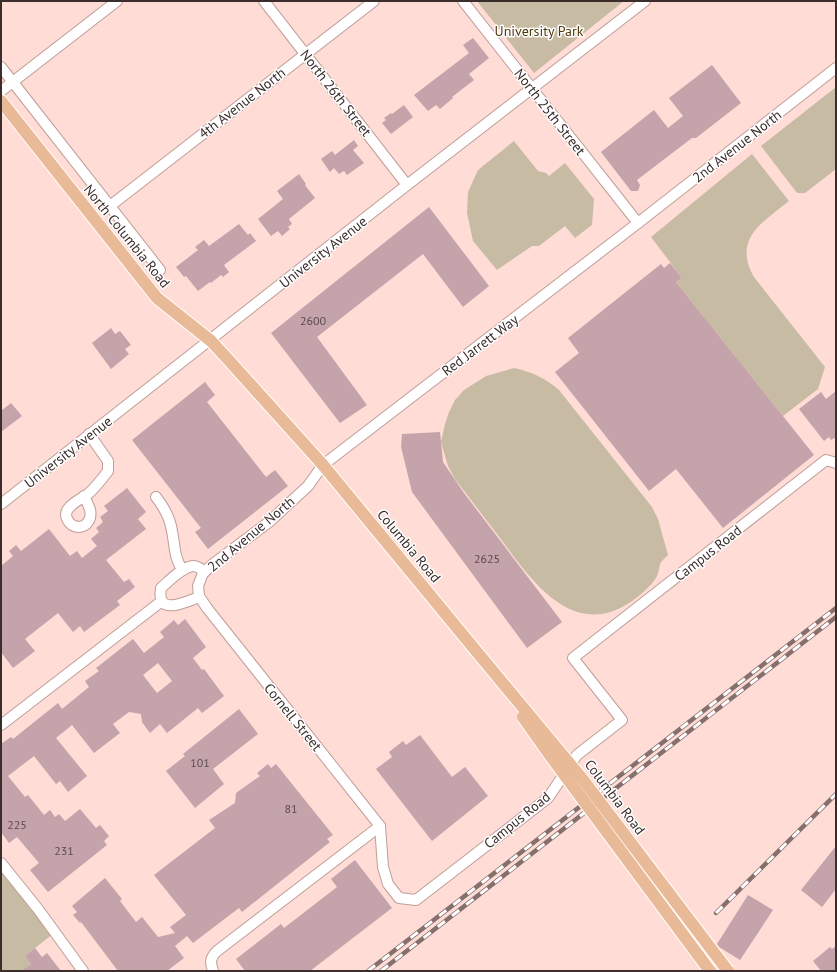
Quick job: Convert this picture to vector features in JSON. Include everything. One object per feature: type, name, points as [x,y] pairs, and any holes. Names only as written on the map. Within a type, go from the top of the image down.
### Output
[{"type":"main road","name":"North Columbia Road","points":[[1,101],[157,298],[211,341],[323,465]]},
{"type":"main road","name":"Columbia Road","points":[[323,465],[584,781],[728,971]]},
{"type":"main road","name":"Columbia Road","points":[[472,646],[552,758],[710,971]]},
{"type":"street","points":[[1,91],[117,1]]},
{"type":"street","name":"North 26th Street","points":[[264,1],[407,185]]},
{"type":"street","name":"4th Avenue North","points":[[110,206],[374,1]]},
{"type":"street","name":"North 25th Street","points":[[463,1],[638,223]]},
{"type":"street","name":"University Avenue","points":[[1,504],[211,341],[407,185],[645,1]]},
{"type":"street","points":[[1,67],[160,270]]},
{"type":"street","name":"2nd Avenue North","points":[[638,223],[836,68]]},
{"type":"street","name":"Red Jarrett Way","points":[[323,465],[638,223]]},
{"type":"street","points":[[84,496],[96,486],[108,471],[108,461],[90,434]]},
{"type":"street","name":"Campus Road","points":[[380,826],[383,867],[388,884],[399,898],[416,900],[548,798],[577,755],[622,720],[574,658],[831,461]]},
{"type":"street","name":"2nd Avenue North","points":[[200,597],[198,586],[205,572],[213,564],[269,522],[308,486],[323,465]]},
{"type":"street","points":[[156,497],[165,510],[172,529],[176,558],[183,570]]},
{"type":"street","points":[[200,597],[177,606],[170,606],[162,600],[160,594],[161,588],[183,570],[192,566],[198,567],[205,572]]},
{"type":"street","name":"Cornell Street","points":[[200,597],[207,608],[380,826]]},
{"type":"street","points":[[1,725],[158,604]]},
{"type":"street","points":[[213,971],[211,963],[212,956],[217,951],[380,826]]},
{"type":"street","points":[[1,863],[38,909],[51,930],[83,971]]},
{"type":"green space","name":"University Park","points":[[477,1],[624,1],[534,73]]},
{"type":"green space","points":[[836,87],[836,169],[805,193],[797,193],[761,146]]},
{"type":"green space","points":[[514,141],[538,171],[546,173],[549,176],[565,163],[594,199],[592,225],[575,238],[565,226],[539,246],[532,246],[497,270],[473,241],[467,213],[468,192],[478,170]]},
{"type":"green space","points":[[752,154],[789,201],[769,216],[754,233],[749,242],[747,252],[748,264],[754,277],[825,367],[818,389],[783,416],[676,282],[682,278],[651,237]]},
{"type":"green space","points":[[514,368],[527,371],[538,376],[559,390],[652,507],[658,519],[668,555],[661,563],[657,576],[648,588],[626,605],[606,613],[588,614],[571,609],[555,600],[540,588],[514,557],[455,479],[448,466],[441,442],[449,412],[455,400],[464,390],[486,376]]},
{"type":"green space","points":[[1,863],[54,933],[25,956],[31,964],[27,967],[29,971],[1,971]]},
{"type":"building","points":[[473,38],[489,58],[469,74],[474,80],[452,97],[453,98],[440,109],[436,105],[428,111],[414,95],[469,53],[463,45]]},
{"type":"building","points":[[712,65],[741,103],[696,138],[692,138],[637,180],[640,185],[638,191],[631,191],[601,152],[654,110],[668,128],[683,116],[669,98]]},
{"type":"building","points":[[404,105],[413,117],[391,134],[382,123],[386,120],[384,118]]},
{"type":"building","points":[[354,140],[358,146],[353,150],[364,163],[347,175],[344,171],[339,174],[334,168],[330,172],[321,159],[332,151],[335,155]]},
{"type":"building","points":[[299,174],[315,198],[289,219],[292,224],[288,227],[290,229],[282,236],[278,231],[271,236],[258,219],[283,199],[277,191]]},
{"type":"building","points":[[429,207],[489,286],[463,307],[423,254],[317,337],[367,405],[340,423],[271,333]]},
{"type":"building","points":[[239,224],[248,235],[250,233],[256,241],[224,265],[229,272],[223,277],[221,275],[198,291],[186,276],[184,277],[176,267],[198,250],[195,247],[204,240],[209,246]]},
{"type":"building","points":[[670,263],[682,278],[676,282],[814,455],[723,528],[676,469],[649,491],[555,372],[579,353],[568,338],[661,264],[664,268]]},
{"type":"building","points":[[111,328],[115,334],[120,331],[131,345],[125,349],[129,354],[111,369],[92,343]]},
{"type":"building","points":[[205,382],[215,395],[207,402],[266,477],[275,470],[288,486],[208,549],[195,532],[201,528],[132,440]]},
{"type":"building","points":[[836,391],[836,437],[831,440],[829,437],[824,441],[799,409],[821,392],[826,399]]},
{"type":"building","points":[[11,403],[22,416],[1,432],[1,411]]},
{"type":"building","points":[[440,432],[443,462],[464,493],[562,622],[527,648],[412,492],[401,447],[402,434]]},
{"type":"building","points":[[127,488],[146,512],[138,519],[146,529],[106,560],[124,582],[129,579],[135,587],[117,601],[120,605],[84,632],[80,626],[73,632],[58,613],[25,639],[35,651],[13,668],[1,652],[1,566],[13,556],[9,551],[16,545],[21,551],[49,529],[70,556],[77,551],[82,558],[97,546],[91,539],[99,532],[96,528],[103,522],[100,517],[108,511],[104,506]]},
{"type":"building","points":[[185,619],[206,647],[193,658],[202,670],[204,669],[224,696],[202,713],[198,708],[167,733],[160,724],[150,733],[142,722],[141,714],[129,712],[113,724],[120,733],[94,753],[72,725],[56,738],[87,776],[68,792],[60,781],[56,784],[34,756],[8,776],[25,797],[28,795],[44,815],[50,810],[55,817],[59,814],[65,821],[80,809],[96,828],[100,825],[109,836],[104,841],[107,845],[48,892],[30,870],[39,863],[17,837],[9,843],[1,832],[1,744],[11,737],[13,739],[58,703],[62,709],[89,687],[85,681],[99,671],[96,668],[133,639],[144,653],[164,637],[160,632],[174,620],[178,625]],"holes":[[[158,663],[172,681],[157,693],[143,675]]]},
{"type":"building","points":[[239,709],[258,734],[213,769],[224,784],[195,808],[166,771],[185,756],[183,754]]},
{"type":"building","points":[[420,735],[452,777],[465,767],[488,796],[432,841],[376,769],[392,757],[389,752],[403,741],[406,745]]},
{"type":"building","points":[[268,764],[271,768],[276,764],[333,835],[327,839],[330,842],[242,912],[239,908],[193,943],[187,936],[175,946],[184,958],[167,971],[118,971],[81,922],[80,923],[73,915],[77,912],[72,906],[105,878],[122,899],[120,901],[136,922],[142,917],[158,937],[175,933],[170,927],[186,915],[154,875],[215,828],[209,820],[235,803],[236,793],[260,776],[257,773]]},
{"type":"building","points":[[836,846],[836,889],[822,907],[801,890]]},
{"type":"building","points":[[355,860],[392,908],[310,971],[245,971],[236,959],[281,924],[284,928],[337,887],[331,879]]},
{"type":"building","points":[[748,895],[773,910],[740,960],[719,947],[717,944]]},
{"type":"building","points":[[836,946],[836,971],[821,971],[813,961],[830,947],[832,949]]},
{"type":"building","points":[[35,948],[42,957],[47,953],[61,971],[22,971],[31,964],[25,956]]},
{"type":"railway","points":[[368,971],[836,608]]},
{"type":"railway","points":[[381,971],[836,617]]},
{"type":"railway","points":[[716,913],[836,794]]}]
